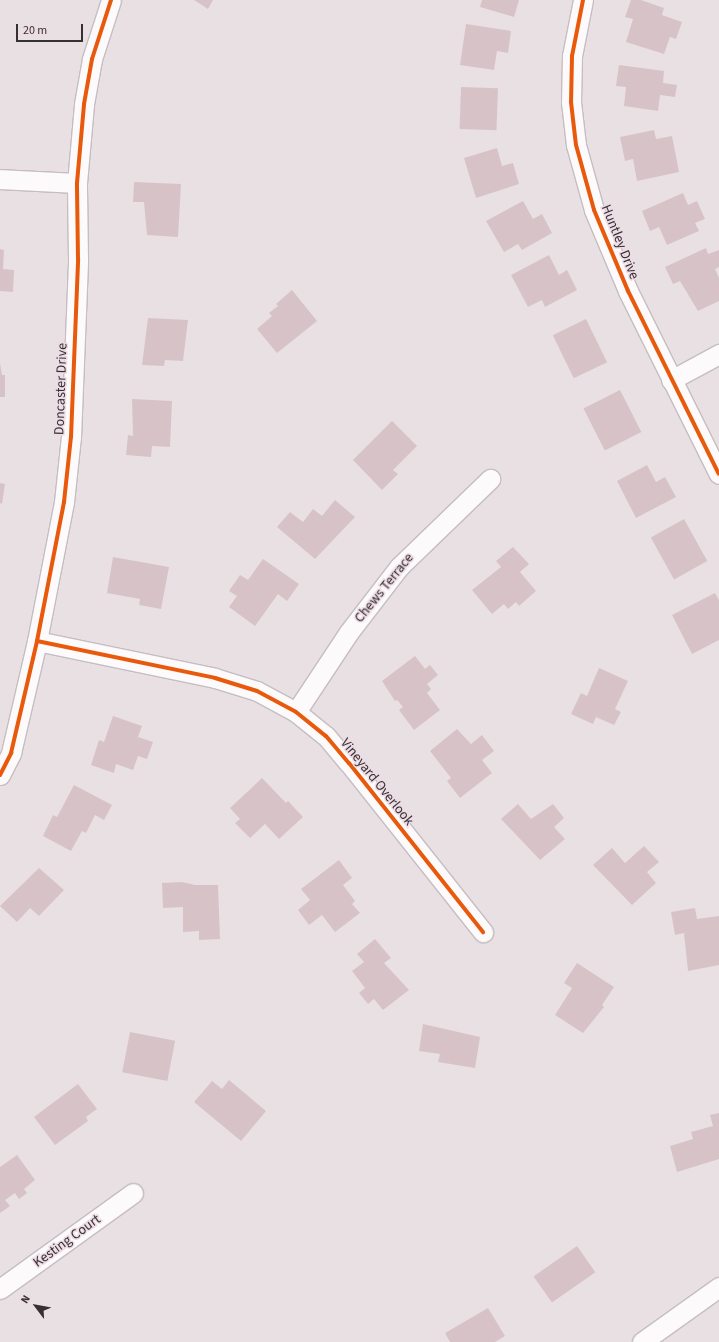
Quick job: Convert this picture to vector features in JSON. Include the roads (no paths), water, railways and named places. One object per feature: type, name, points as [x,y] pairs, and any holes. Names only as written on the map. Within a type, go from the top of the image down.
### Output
[{"type":"street","name":"Doncaster Drive","points":[[0,775],[11,753],[37,641],[64,502],[71,437],[78,259],[77,183],[92,59],[111,0]]},
{"type":"street","name":"Huntley Drive","points":[[583,0],[572,56],[570,102],[576,145],[594,210],[628,291],[719,474]]},
{"type":"street","points":[[0,179],[77,183]]},
{"type":"street","points":[[671,380],[719,354]]},
{"type":"street","name":"Chews Terrace","points":[[296,712],[348,632],[399,567],[490,479]]},
{"type":"street","name":"Vineyard Overlook","points":[[37,641],[215,678],[257,691],[296,712],[326,736],[349,763],[483,932]]},
{"type":"street","name":"Kesting Court","points":[[0,1289],[133,1193]]},
{"type":"street","points":[[642,1342],[719,1287]]}]
